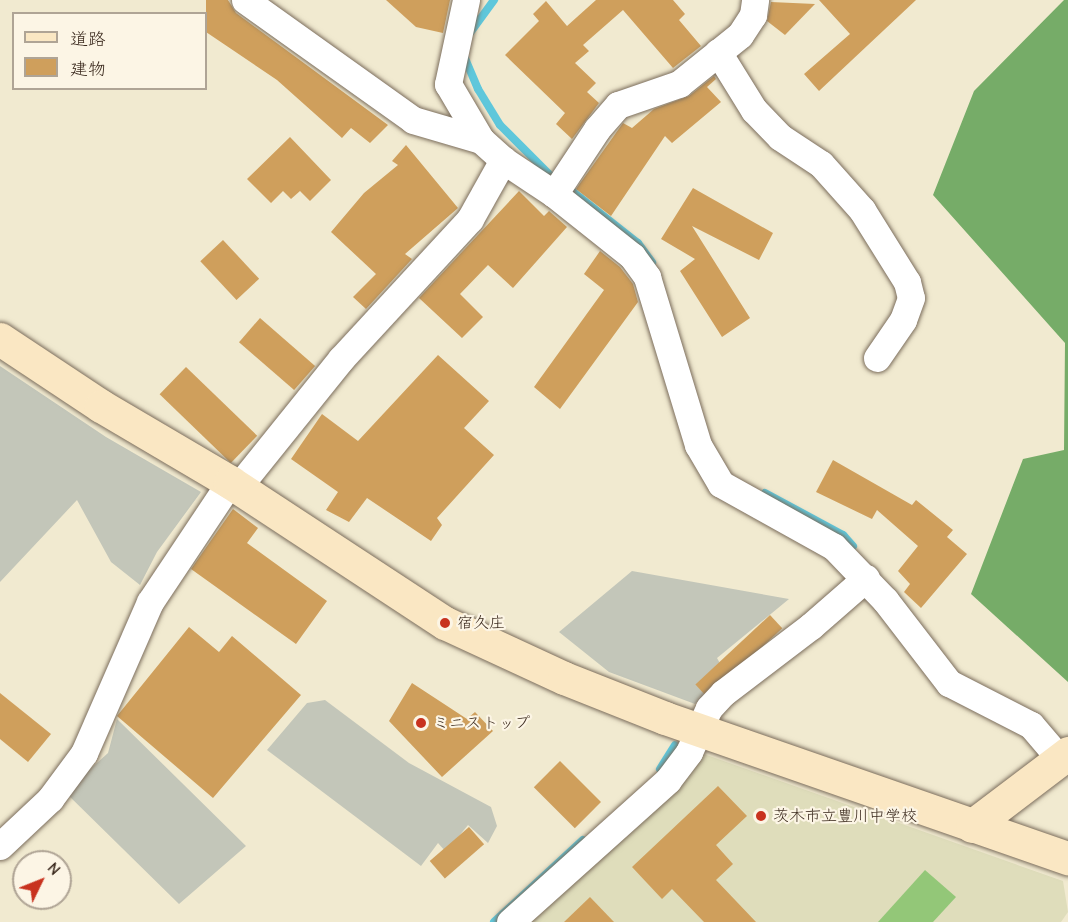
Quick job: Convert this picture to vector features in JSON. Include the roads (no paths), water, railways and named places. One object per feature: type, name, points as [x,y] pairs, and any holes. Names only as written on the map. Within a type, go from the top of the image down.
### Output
[{"type":"street","points":[[245,0],[413,120],[482,140]]},
{"type":"street","points":[[466,0],[448,84],[482,140],[502,160],[554,194],[616,241],[641,266],[698,445],[721,484],[825,540],[866,578],[949,683],[1031,725],[1064,756],[972,826]]},
{"type":"street","points":[[554,194],[597,129],[618,105],[679,84],[740,35],[753,15],[755,0]]},
{"type":"street","points":[[718,52],[754,110],[780,137],[821,164],[862,210],[907,282],[911,298],[903,320],[876,358]]},
{"type":"street","points":[[0,846],[50,799],[84,753],[150,602],[234,485],[341,358],[470,219],[502,160]]},
{"type":"street","points":[[0,339],[101,406],[234,485],[445,623],[564,678],[699,730],[1068,858]]},
{"type":"street","points":[[510,922],[566,868],[643,806],[668,780],[699,730],[709,708],[740,677],[811,626],[866,578]]},
{"type":"waterway","points":[[470,33],[494,0]]},
{"type":"waterway","points":[[464,56],[478,89],[500,125],[550,175]]},
{"type":"waterway","points":[[568,188],[638,243],[652,262]]},
{"type":"waterway","points":[[765,493],[843,535],[853,546]]},
{"type":"waterway","points":[[660,769],[675,745]]},
{"type":"waterway","points":[[494,922],[583,840]]},
{"type":"place","name":"宿久庄","points":[[445,623]]},
{"type":"place","name":"ミニストップ","points":[[421,723]]},
{"type":"place","name":"茨木市立豊川中学校","points":[[761,816]]}]
